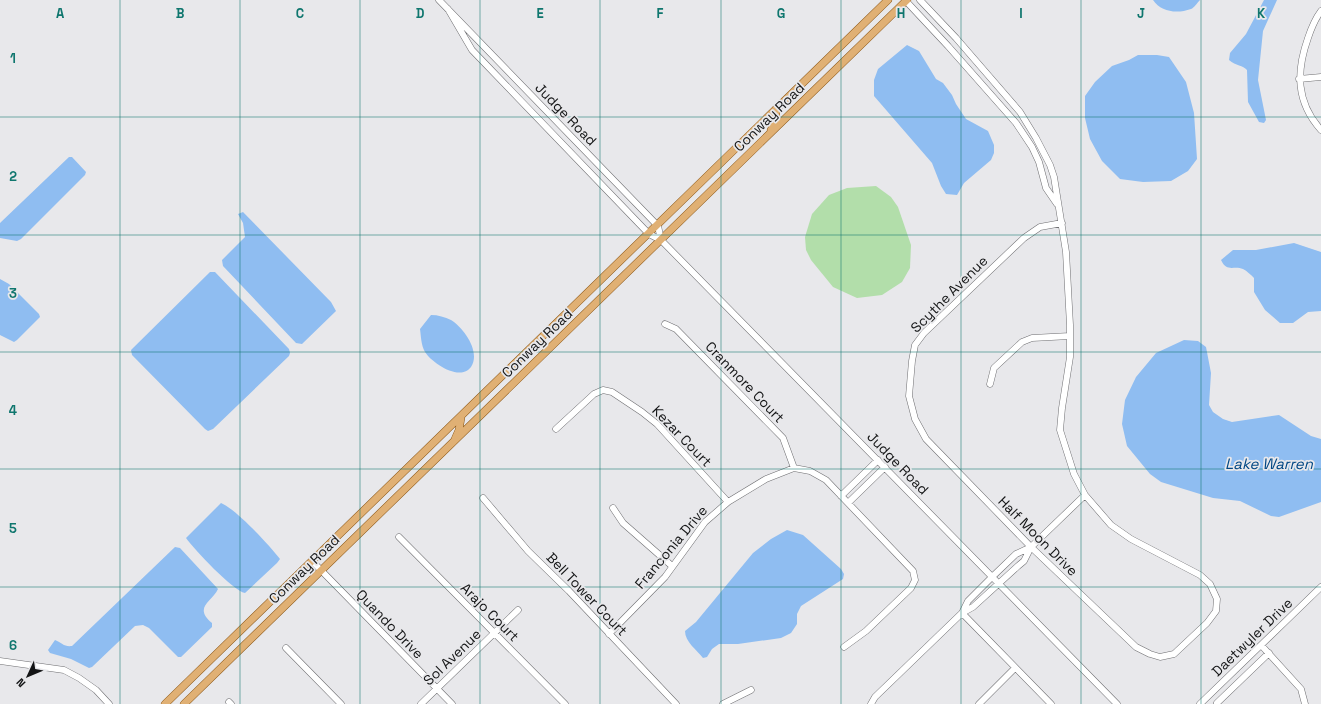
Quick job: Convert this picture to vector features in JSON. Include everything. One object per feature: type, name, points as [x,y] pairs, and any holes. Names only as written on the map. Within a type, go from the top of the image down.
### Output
[{"type":"main road","name":"Conway Road","points":[[166,704],[658,226],[888,0]]},
{"type":"main road","name":"Conway Road","points":[[184,704],[906,0]]},
{"type":"main road","points":[[768,135],[776,121],[776,109]]},
{"type":"main road","points":[[453,443],[459,430],[460,418]]},
{"type":"street","name":"Judge Road","points":[[439,0],[658,226]]},
{"type":"street","points":[[906,0],[1016,123],[1032,147],[1039,162],[1046,188],[1058,205]]},
{"type":"street","points":[[871,704],[875,697],[962,613],[968,601],[992,577],[1016,554],[1031,547],[1085,495],[1074,474],[1060,430],[1070,357],[1070,336],[1066,252],[1054,177],[1050,165],[1020,112],[956,38],[920,0]]},
{"type":"street","name":"Judge Road","points":[[448,9],[472,50],[649,234],[661,240],[885,466],[998,584],[1117,704]]},
{"type":"street","points":[[1321,11],[1310,32],[1302,55],[1299,79],[1304,103],[1315,124],[1321,130]]},
{"type":"street","points":[[948,46],[956,38]]},
{"type":"street","points":[[1299,79],[1321,77]]},
{"type":"street","points":[[1044,180],[1054,177]]},
{"type":"street","name":"Scythe Avenue","points":[[926,439],[915,419],[909,396],[915,345],[924,333],[1024,238],[1040,227],[1062,223]]},
{"type":"street","points":[[658,226],[661,240]]},
{"type":"street","name":"Cranmore Court","points":[[665,324],[676,329],[783,438],[794,468]]},
{"type":"street","points":[[990,384],[994,368],[1022,342],[1032,338],[1070,336]]},
{"type":"street","name":"Kezar Court","points":[[556,429],[594,394],[603,390],[612,392],[657,424],[728,502]]},
{"type":"street","name":"Half Moon Drive","points":[[926,439],[1031,547],[1136,647],[1160,657],[1174,654],[1207,623],[1216,611],[1217,600],[1210,584],[1200,575],[1144,546],[1111,525],[1085,495]]},
{"type":"street","points":[[841,496],[878,460]]},
{"type":"street","points":[[848,503],[885,466]]},
{"type":"street","points":[[794,468],[810,471],[826,480],[913,572],[915,580],[911,588],[866,632],[844,647]]},
{"type":"street","name":"Franconia Drive","points":[[609,634],[665,576],[705,522],[728,502],[766,479],[794,468]]},
{"type":"street","points":[[856,481],[863,488]]},
{"type":"street","name":"Bell Tower Court","points":[[484,498],[528,551],[569,591],[676,704]]},
{"type":"street","points":[[612,508],[623,522],[672,566]]},
{"type":"street","name":"Arajo Court","points":[[399,538],[565,704]]},
{"type":"street","points":[[962,613],[973,608],[1024,561],[1031,547]]},
{"type":"street","points":[[1012,559],[1018,566]]},
{"type":"street","name":"Quando Drive","points":[[312,561],[452,704]]},
{"type":"street","name":"Daetwyler Drive","points":[[1200,704],[1321,587]]},
{"type":"street","name":"Sol Avenue","points":[[421,704],[518,610]]},
{"type":"street","points":[[962,613],[1051,704]]},
{"type":"street","points":[[1261,645],[1301,689],[1305,704]]},
{"type":"street","points":[[286,648],[341,704]]},
{"type":"street","name":"Daetwyler Drive","points":[[1217,703],[1268,653]]},
{"type":"street","points":[[0,661],[64,670],[96,690],[109,704]]},
{"type":"street","points":[[979,704],[1015,668]]},
{"type":"street","points":[[723,704],[751,690]]},
{"type":"green space","points":[[876,186],[891,197],[898,207],[911,245],[910,268],[902,282],[882,295],[857,298],[833,287],[811,260],[806,250],[805,237],[812,214],[829,195],[847,188]]},
{"type":"water","points":[[1153,0],[1200,0],[1191,9],[1175,12],[1160,7]]},
{"type":"water","points":[[1264,0],[1277,0],[1263,31],[1258,80],[1266,120],[1264,123],[1259,122],[1248,102],[1247,70],[1229,60],[1230,53],[1246,34]]},
{"type":"water","points":[[907,45],[919,51],[936,79],[943,83],[952,95],[966,119],[988,131],[994,145],[994,153],[991,160],[964,183],[957,195],[946,194],[941,186],[932,163],[874,96],[874,80],[878,69]]},
{"type":"water","points":[[1138,55],[1157,55],[1169,57],[1186,82],[1194,113],[1197,159],[1188,171],[1171,181],[1143,182],[1120,179],[1102,161],[1090,139],[1085,118],[1085,96],[1095,82],[1112,66]]},
{"type":"water","points":[[69,157],[72,157],[86,172],[85,175],[21,239],[17,241],[0,238],[0,223]]},
{"type":"water","points":[[243,212],[331,302],[336,311],[302,344],[296,343],[223,266],[222,260],[245,237],[243,223],[238,214]]},
{"type":"water","points":[[1294,243],[1321,252],[1321,311],[1308,312],[1293,323],[1280,323],[1265,310],[1254,292],[1254,278],[1243,269],[1228,268],[1221,260],[1233,250],[1256,250]]},
{"type":"water","points":[[210,272],[215,272],[289,349],[290,353],[289,356],[213,429],[208,431],[132,355],[131,350]]},
{"type":"water","points":[[0,279],[9,284],[39,314],[40,317],[14,342],[0,335]]},
{"type":"water","points":[[431,315],[441,316],[451,320],[466,334],[474,354],[474,361],[471,367],[466,371],[460,373],[446,369],[440,366],[425,352],[420,329]]},
{"type":"water","name":"Lake Warren","points":[[1184,340],[1198,341],[1206,347],[1211,373],[1209,405],[1213,412],[1223,419],[1232,422],[1279,415],[1311,436],[1321,439],[1321,502],[1279,517],[1271,516],[1240,501],[1213,498],[1161,482],[1150,474],[1127,446],[1122,424],[1125,400],[1136,377],[1156,353]]},
{"type":"water","points":[[221,503],[235,512],[280,559],[245,593],[239,591],[223,578],[186,538]]},
{"type":"water","points":[[787,530],[803,535],[841,569],[844,574],[843,579],[801,606],[797,614],[797,624],[791,633],[781,638],[738,644],[719,644],[712,649],[707,657],[703,658],[687,639],[685,631],[696,622],[753,553],[771,539]]},
{"type":"water","points":[[175,547],[180,548],[218,589],[204,609],[204,613],[212,623],[212,627],[181,657],[178,657],[149,628],[143,625],[135,626],[92,667],[89,668],[71,659],[50,653],[48,650],[55,640],[65,645],[72,646]]}]
